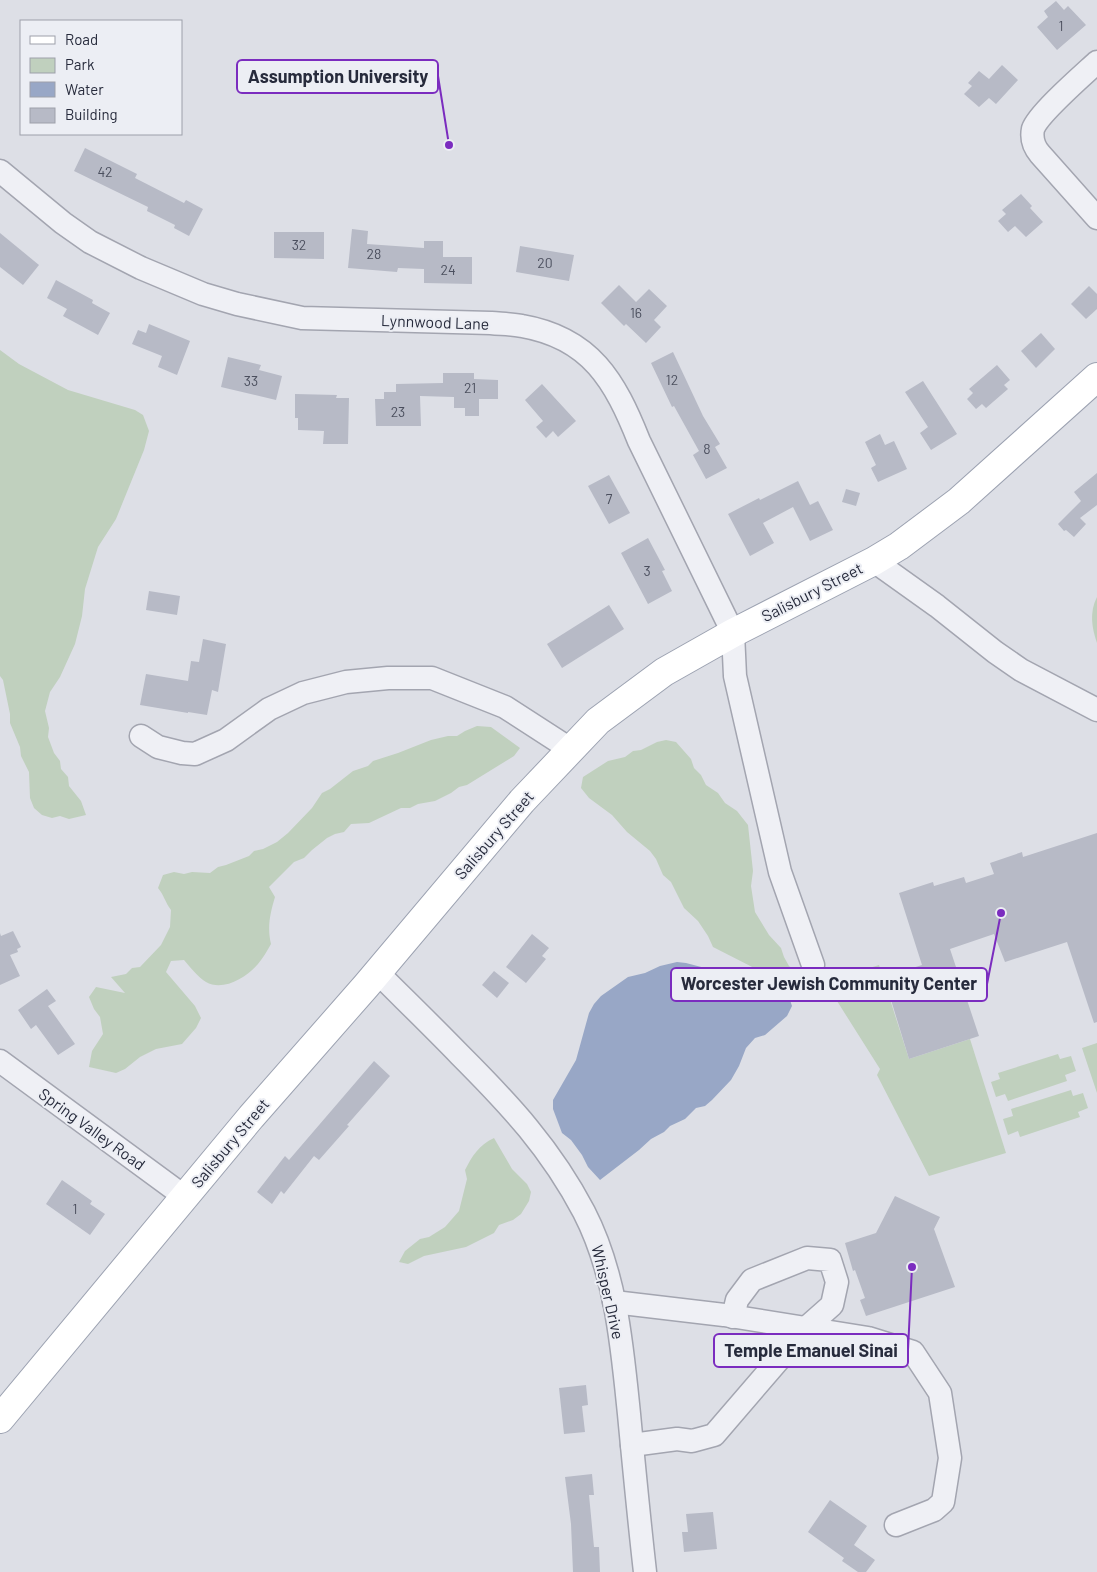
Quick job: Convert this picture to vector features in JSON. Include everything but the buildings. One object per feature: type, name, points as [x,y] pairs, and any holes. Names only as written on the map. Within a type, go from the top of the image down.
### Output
[{"type":"main road","name":"Salisbury Street","points":[[0,1419],[251,1117],[378,972],[522,801],[598,721],[664,672],[733,633],[874,560],[912,537],[959,501],[1097,377]]},
{"type":"street","points":[[1097,62],[1046,111],[1036,123],[1033,137],[1034,144],[1044,159],[1097,218]]},
{"type":"street","name":"Lynnwood Lane","points":[[0,171],[63,223],[90,242],[150,272],[211,297],[302,318],[491,323],[522,326],[547,333],[571,343],[585,352],[603,372],[628,413],[639,441],[733,633]]},
{"type":"street","points":[[874,560],[937,606],[994,652],[1021,670],[1097,710]]},
{"type":"street","points":[[733,633],[735,676],[780,872],[813,966]]},
{"type":"street","points":[[141,736],[158,747],[195,754],[226,740],[269,710],[303,693],[346,682],[388,678],[432,678],[505,707],[570,750]]},
{"type":"street","name":"Whisper Drive","points":[[378,972],[508,1104],[539,1140],[581,1206],[591,1227],[607,1272],[621,1341],[644,1572]]},
{"type":"street","name":"Spring Valley Road","points":[[0,1061],[185,1197]]},
{"type":"street","points":[[632,1445],[677,1439],[692,1441],[714,1435],[806,1328],[832,1305],[837,1282],[830,1260],[807,1258],[752,1280],[737,1300],[733,1317]]},
{"type":"street","points":[[614,1302],[733,1317],[868,1338],[913,1352],[940,1393],[950,1458],[943,1502],[934,1510],[896,1525]]},
{"type":"green space","points":[[0,350],[19,364],[68,390],[135,410],[143,415],[149,431],[144,450],[116,519],[98,547],[85,589],[82,616],[75,644],[60,677],[50,692],[45,711],[49,728],[48,737],[54,753],[60,761],[61,769],[68,777],[69,786],[81,801],[86,815],[69,819],[60,816],[52,818],[42,815],[34,808],[30,798],[29,772],[21,756],[20,747],[10,723],[3,680],[0,676]]},
{"type":"green space","points":[[1097,597],[1097,643],[1092,620],[1094,603]]},
{"type":"green space","points":[[477,726],[491,727],[520,748],[514,756],[467,785],[459,787],[435,801],[418,804],[410,808],[401,808],[369,823],[351,824],[344,832],[327,838],[304,858],[294,862],[269,887],[275,897],[270,920],[271,944],[260,962],[248,974],[234,982],[213,985],[194,972],[184,960],[171,961],[166,972],[195,1006],[201,1018],[196,1028],[182,1044],[156,1049],[116,1073],[89,1067],[92,1051],[103,1034],[100,1017],[89,997],[96,987],[125,993],[111,977],[126,974],[132,968],[140,967],[161,945],[170,927],[171,910],[158,888],[163,875],[174,872],[184,874],[192,872],[210,873],[218,867],[249,856],[254,851],[277,842],[312,808],[322,793],[353,771],[368,766],[373,761],[431,740],[457,736]]},
{"type":"green space","points":[[666,740],[676,742],[691,759],[694,768],[701,775],[706,785],[718,793],[725,803],[737,811],[748,825],[753,871],[751,886],[755,912],[769,935],[781,948],[789,966],[797,972],[800,979],[798,985],[778,980],[713,947],[698,921],[684,908],[671,882],[663,875],[650,851],[627,832],[612,815],[589,798],[581,788],[583,777],[608,761],[625,757],[633,751],[641,750]]},
{"type":"green space","points":[[879,965],[909,1059],[970,1039],[1006,1153],[929,1176],[877,1075],[880,1069],[825,982]]},
{"type":"green space","points":[[1097,1043],[1097,1093],[1082,1048]]},
{"type":"green space","points":[[1058,1054],[1060,1059],[1071,1056],[1076,1071],[1065,1075],[1067,1081],[1008,1101],[1005,1094],[996,1097],[991,1082],[1000,1079],[998,1073]]},
{"type":"green space","points":[[1071,1090],[1073,1096],[1083,1093],[1088,1108],[1078,1112],[1080,1117],[1020,1137],[1018,1131],[1008,1135],[1003,1119],[1013,1116],[1011,1109]]},
{"type":"green space","points":[[494,1138],[512,1169],[527,1184],[531,1192],[529,1201],[521,1214],[513,1220],[499,1225],[494,1233],[466,1247],[424,1256],[408,1264],[399,1262],[405,1251],[420,1239],[429,1237],[445,1227],[459,1211],[467,1179],[465,1170],[476,1151]]},
{"type":"water","points":[[677,962],[705,968],[711,972],[733,975],[758,990],[771,994],[782,989],[788,994],[792,1006],[787,1016],[765,1035],[755,1038],[746,1048],[731,1080],[712,1100],[705,1106],[696,1108],[685,1119],[670,1126],[664,1132],[651,1139],[600,1180],[588,1167],[571,1140],[562,1133],[553,1109],[553,1100],[576,1060],[589,1013],[601,996],[628,977]]},
{"type":"place","name":"Assumption University","points":[[449,145]]},
{"type":"place","name":"Worcester Jewish Community Center","points":[[1001,913]]},
{"type":"place","name":"Temple Emanuel Sinai","points":[[912,1267]]}]
